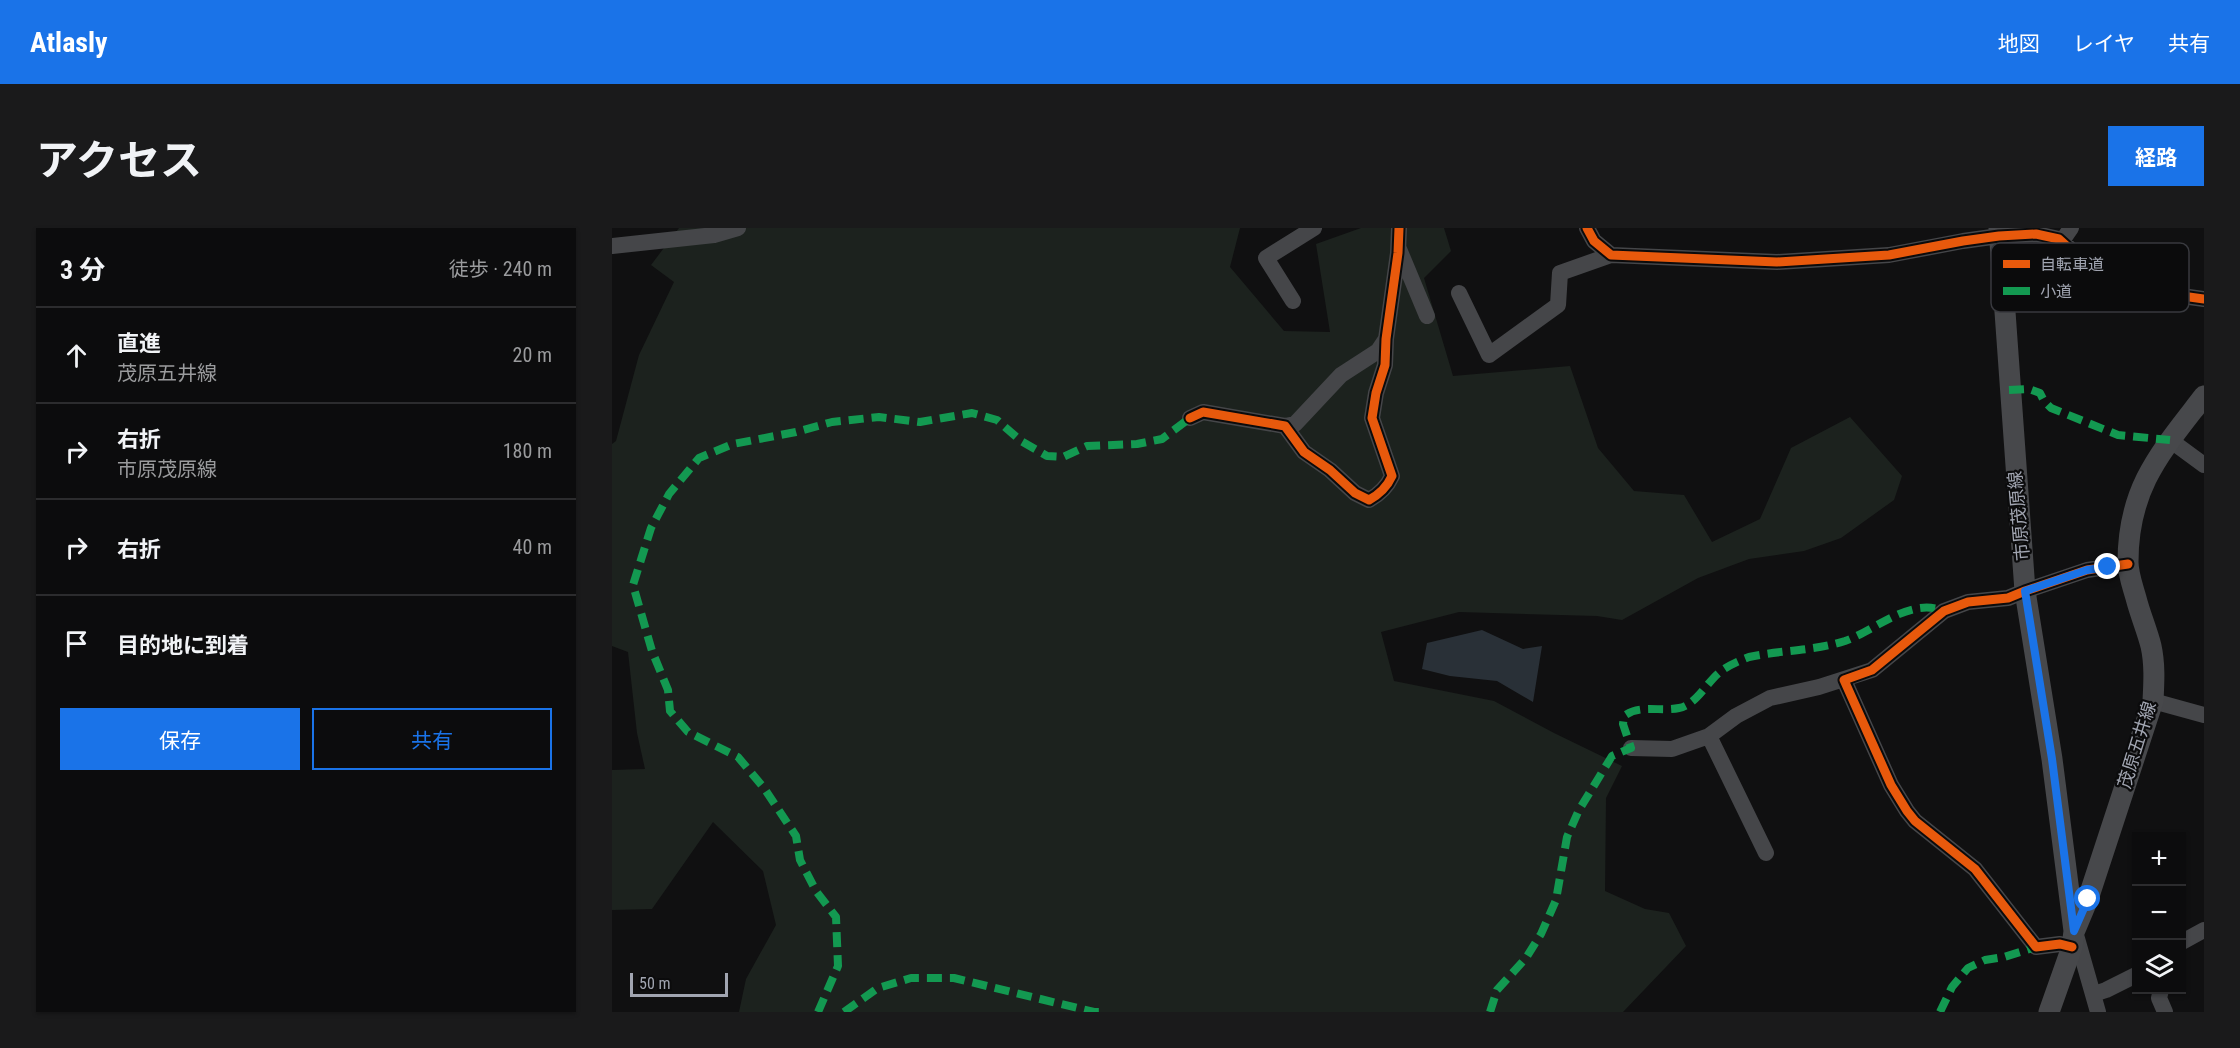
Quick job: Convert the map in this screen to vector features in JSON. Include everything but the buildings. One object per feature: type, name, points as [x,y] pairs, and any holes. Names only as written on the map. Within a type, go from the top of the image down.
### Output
[{"type":"main road","name":"市原茂原線","points":[[2005,312],[2025,591],[2052,759],[2073,939],[2049,1012]]},
{"type":"main road","name":"茂原五井線","points":[[2073,939],[2153,700],[2151,646],[2128,564],[2130,533],[2136,502],[2146,477],[2170,440],[2204,396]]},
{"type":"street","points":[[612,246],[714,235],[738,228]]},
{"type":"street","points":[[1293,301],[1266,258],[1314,228]]},
{"type":"street","points":[[1285,426],[1304,452],[1330,470],[1354,493],[1369,500],[1388,486],[1392,476],[1372,418],[1376,393],[1385,365],[1399,228]]},
{"type":"street","points":[[1587,228],[1594,241],[1611,255]]},
{"type":"street","points":[[1459,293],[1489,355],[1558,304],[1560,273],[1611,255],[1777,262],[1888,255],[1999,232],[2066,235]]},
{"type":"street","points":[[1398,248],[1427,316]]},
{"type":"street","points":[[2189,297],[2204,299]]},
{"type":"street","points":[[1190,418],[1203,412],[1285,426],[1295,424],[1341,375],[1378,351],[1386,339]]},
{"type":"street","points":[[2170,440],[2204,465]]},
{"type":"street","points":[[1631,748],[1672,749],[1709,736],[1736,716],[1770,698],[1844,680],[1872,670],[1944,610],[1968,602],[2008,598],[2087,570],[2128,564]]},
{"type":"street","points":[[1844,680],[1892,785],[1915,821],[1975,869],[2036,947],[2060,944],[2073,939],[2094,993],[2098,1012]]},
{"type":"street","points":[[2153,700],[2204,715]]},
{"type":"street","points":[[1709,736],[1766,854]]},
{"type":"street","points":[[2185,940],[2204,930]]},
{"type":"street","points":[[2094,993],[2106,990],[2132,977]]},
{"type":"street","points":[[2160,994],[2159,998],[2165,1012]]},
{"type":"shaded area","points":[[679,228],[1240,228],[1230,267],[1284,331],[1330,332],[1316,244],[1361,228],[1444,228],[1451,251],[1424,278],[1453,376],[1570,366],[1598,448],[1634,491],[1684,495],[1712,542],[1760,519],[1791,448],[1850,417],[1902,476],[1894,500],[1841,538],[1804,551],[1749,559],[1698,578],[1622,620],[1597,616],[1459,612],[1381,632],[1394,681],[1494,701],[1622,766],[1606,798],[1605,891],[1645,909],[1669,913],[1686,946],[1623,1012],[739,1012],[746,979],[776,925],[763,871],[713,822],[652,909],[612,910],[612,770],[645,769],[637,733],[628,652],[612,646],[612,444],[616,441],[639,355],[674,282],[651,265]]},
{"type":"shaded area","points":[[1482,630],[1523,649],[1542,646],[1533,702],[1497,681],[1450,676],[1422,669],[1427,643]]},
{"type":"marked path","points":[[2009,390],[2029,389],[2040,393],[2051,408],[2118,435],[2170,440]]},
{"type":"marked path","points":[[818,1012],[838,966],[836,917],[816,891],[800,860],[796,836],[764,788],[738,757],[688,732],[670,711],[668,690],[652,651],[633,585],[651,528],[669,494],[699,458],[733,444],[796,432],[832,422],[879,417],[920,422],[972,413],[997,420],[1021,441],[1047,456],[1063,457],[1087,446],[1137,444],[1162,439],[1190,418]]},
{"type":"marked path","points":[[1490,1012],[1497,990],[1526,958],[1541,934],[1556,900],[1567,837],[1579,810],[1612,756],[1631,748],[1623,724],[1624,716],[1637,710],[1672,709],[1685,706],[1691,703],[1720,672],[1749,657],[1821,647],[1845,641],[1906,611],[1919,608],[1944,611]]},
{"type":"marked path","points":[[1940,1012],[1952,987],[1968,968],[1985,960],[2036,947]]},
{"type":"marked path","points":[[844,1012],[878,988],[911,978],[954,978],[1094,1012],[1104,1012]]},
{"type":"cycle path","points":[[1190,418],[1203,412],[1285,426],[1304,452],[1330,470],[1355,493],[1369,500],[1380,493],[1392,476],[1372,418],[1376,393],[1385,365],[1399,228]]},
{"type":"cycle path","points":[[1587,228],[1594,241],[1611,255],[1777,262],[1889,255],[1999,236],[2036,234],[2059,239],[2063,243]]},
{"type":"cycle path","points":[[2189,297],[2204,299]]},
{"type":"cycle path","points":[[2072,947],[2060,944],[2036,947],[1975,869],[1915,821],[1891,785],[1844,680],[1872,670],[1944,611],[1968,602],[2008,598],[2087,570],[2128,564]]},
{"type":"route","points":[[2088,899],[2074,931],[2052,759],[2025,591],[2087,570],[2108,567]]}]
